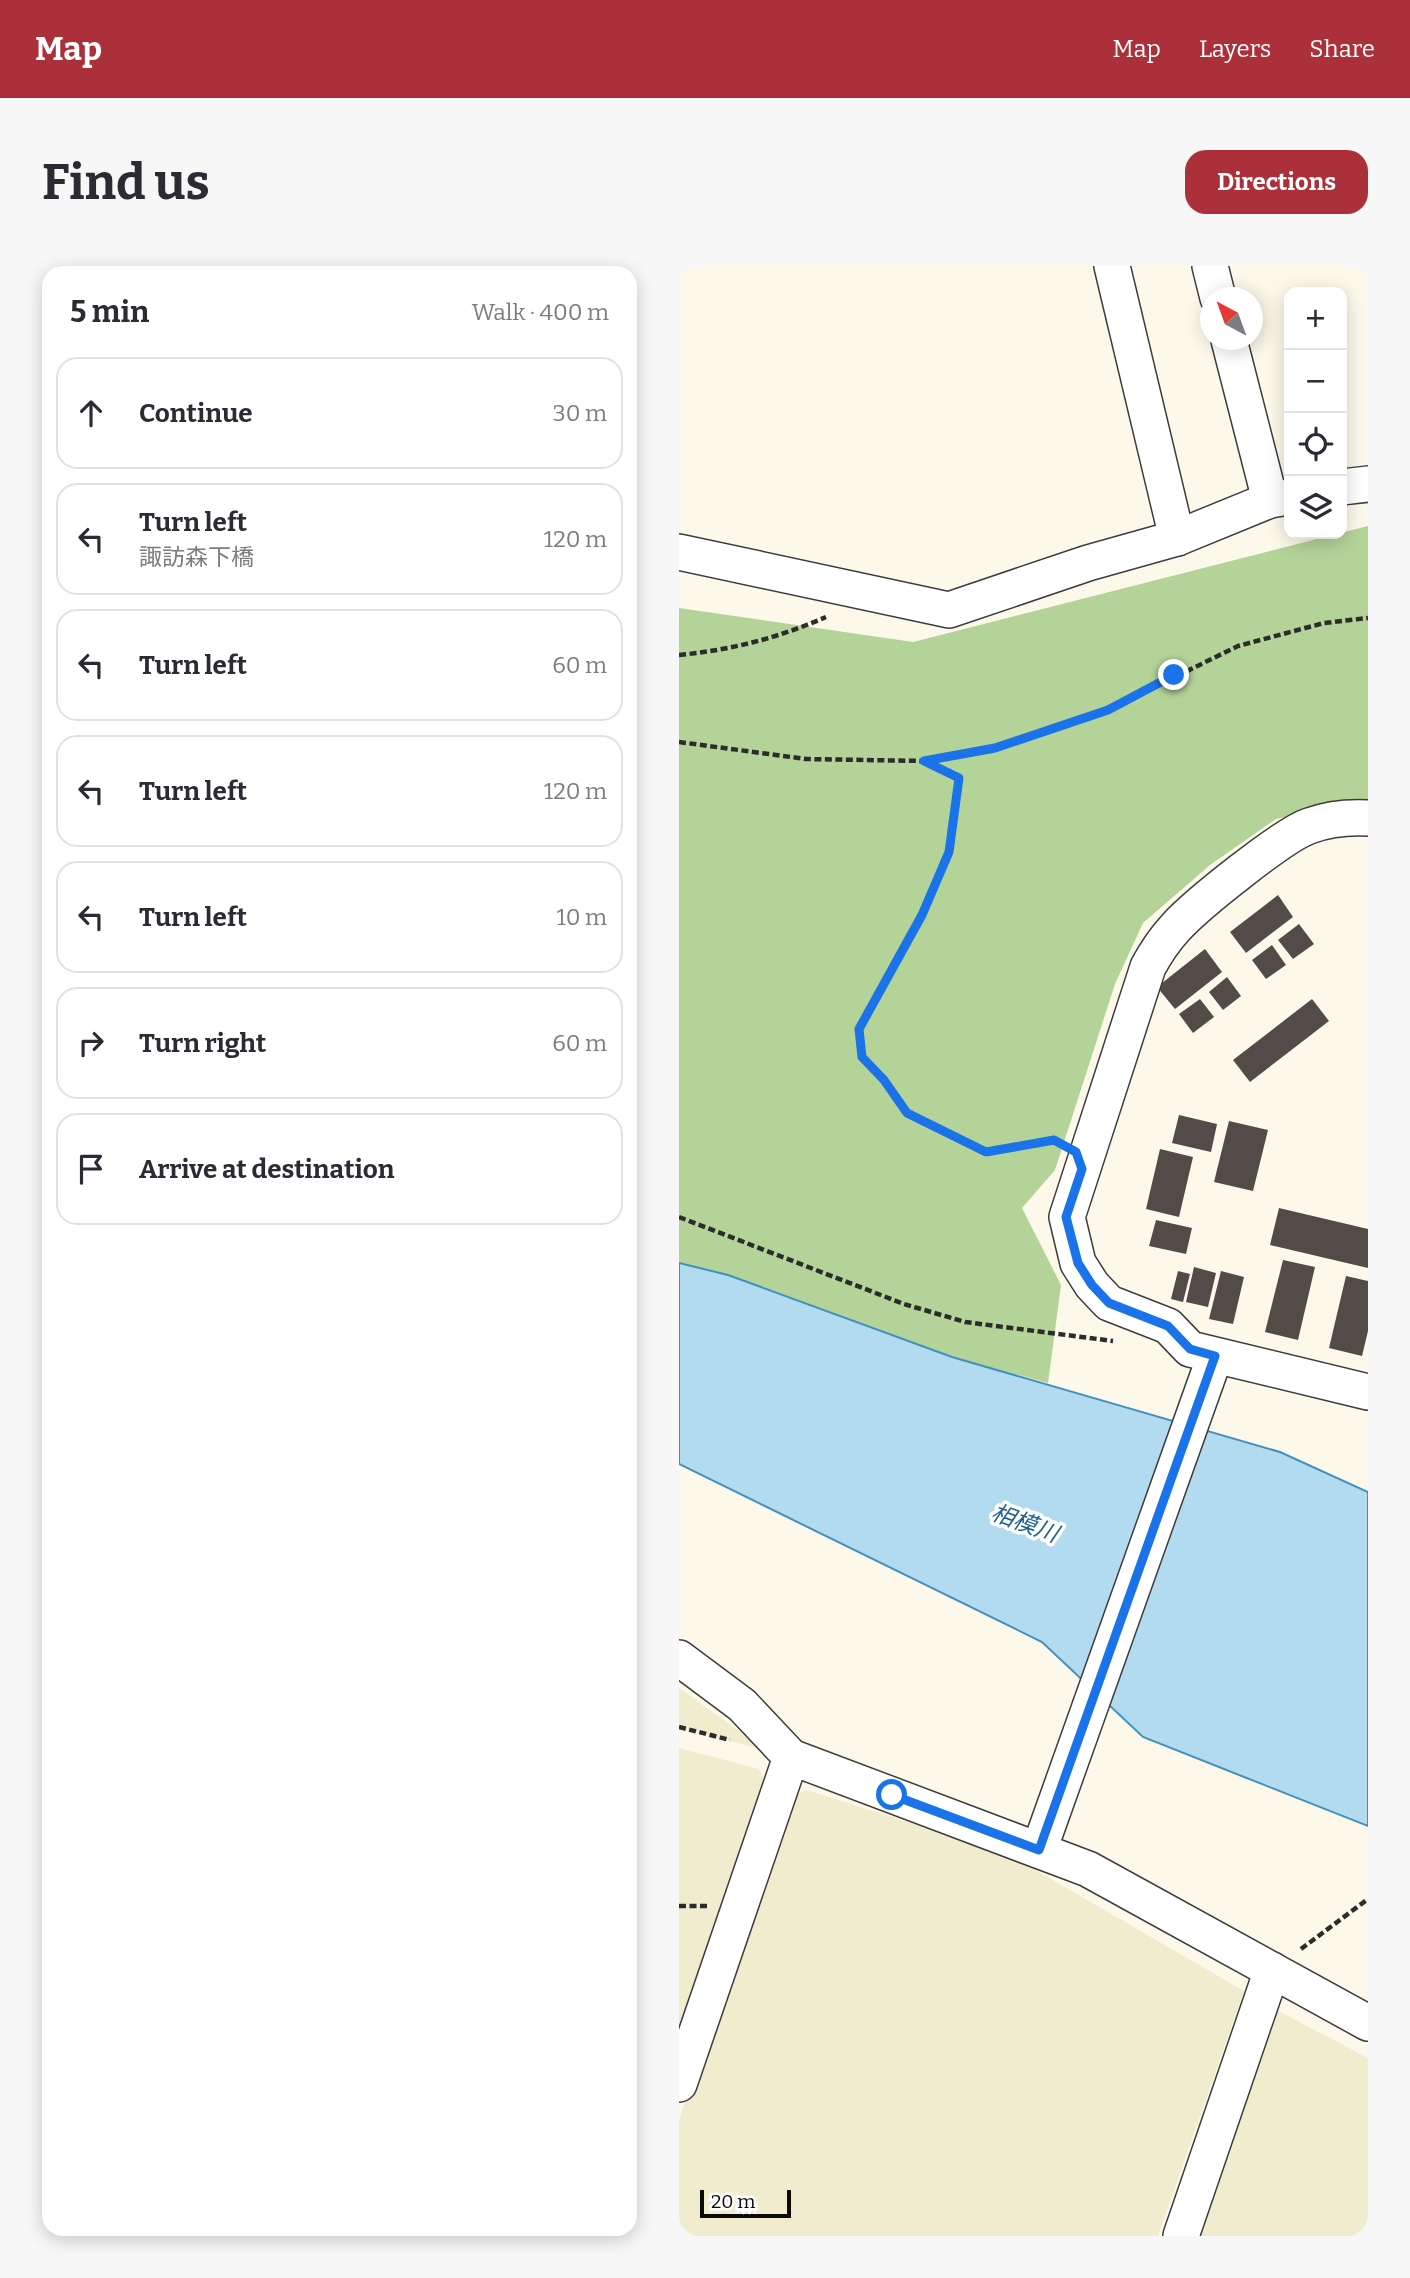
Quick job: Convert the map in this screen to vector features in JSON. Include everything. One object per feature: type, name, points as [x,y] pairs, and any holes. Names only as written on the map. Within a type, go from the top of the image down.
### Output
[{"type":"street","points":[[1112,266],[1177,538]]},
{"type":"street","points":[[1210,266],[1215,287]]},
{"type":"street","points":[[679,552],[949,610],[1088,563],[1177,538],[1280,499],[1232,350]]},
{"type":"street","points":[[1347,486],[1368,484]]},
{"type":"street","points":[[1368,818],[1330,820],[1307,827],[1283,841],[1178,925],[1160,944],[1148,967],[1066,1217],[1078,1263],[1092,1285],[1109,1303],[1168,1326],[1205,1358],[1368,1392]]},
{"type":"street","points":[[1043,1836],[1205,1358]]},
{"type":"street","points":[[679,1658],[742,1706],[791,1757],[1043,1836],[1088,1869],[1368,2023]]},
{"type":"street","points":[[679,2084],[791,1757]]},
{"type":"street","points":[[1181,2236],[1272,1970]]},
{"type":"path","points":[[679,655],[721,651],[784,635],[834,614]]},
{"type":"path","points":[[679,742],[806,759],[924,761],[995,748],[1108,710],[1238,646],[1324,623],[1368,618]]},
{"type":"path","points":[[924,761],[959,778],[949,852],[922,915],[859,1029],[862,1057],[884,1080],[907,1113],[986,1152],[1054,1140],[1076,1152],[1082,1169]]},
{"type":"path","points":[[679,1217],[904,1304],[965,1322],[1119,1342]]},
{"type":"path","points":[[1272,1970],[1368,1899]]},
{"type":"shaded area","points":[[679,1688],[766,1750],[679,1728]]},
{"type":"shaded area","points":[[679,1748],[759,1769],[768,1788],[679,2047]]},
{"type":"shaded area","points":[[807,1790],[1008,1854],[1244,1991],[1158,2236],[679,2236],[679,2120],[787,1797]]},
{"type":"shaded area","points":[[1273,2008],[1368,2058],[1368,2236],[1193,2236]]},
{"type":"green space","points":[[1368,526],[1368,807],[1341,806],[1276,819],[1210,865],[1143,923],[1115,984],[1055,1170],[1022,1208],[1061,1285],[1048,1383],[952,1357],[728,1275],[679,1263],[679,608],[913,642],[1317,539],[1347,539],[1347,531]]},
{"type":"water","name":"相模川","points":[[679,1263],[728,1275],[952,1357],[1280,1452],[1368,1492],[1368,1826],[1143,1737],[1042,1642],[679,1464]]},
{"type":"building","points":[[1278,895],[1293,917],[1246,953],[1230,932]]},
{"type":"building","points":[[1299,924],[1314,944],[1293,959],[1278,940]]},
{"type":"building","points":[[1272,945],[1286,965],[1266,979],[1252,960]]},
{"type":"building","points":[[1205,949],[1222,972],[1175,1009],[1157,987]]},
{"type":"building","points":[[1227,977],[1241,996],[1223,1010],[1209,992]]},
{"type":"building","points":[[1200,999],[1214,1017],[1193,1033],[1179,1014]]},
{"type":"building","points":[[1312,999],[1329,1021],[1250,1082],[1233,1060]]},
{"type":"building","points":[[1179,1115],[1217,1124],[1211,1152],[1172,1143]]},
{"type":"building","points":[[1229,1121],[1268,1130],[1253,1191],[1214,1182]]},
{"type":"building","points":[[1160,1149],[1193,1157],[1179,1217],[1146,1209]]},
{"type":"building","points":[[1279,1208],[1368,1229],[1368,1268],[1270,1245]]},
{"type":"building","points":[[1156,1220],[1192,1228],[1186,1254],[1149,1246]]},
{"type":"building","points":[[1283,1260],[1315,1267],[1298,1340],[1265,1332]]},
{"type":"building","points":[[1194,1267],[1216,1273],[1208,1307],[1186,1302]]},
{"type":"building","points":[[1178,1271],[1190,1274],[1183,1302],[1171,1299]]},
{"type":"building","points":[[1221,1271],[1244,1277],[1233,1324],[1209,1319]]},
{"type":"building","points":[[1346,1276],[1368,1281],[1368,1331],[1362,1356],[1329,1348]]},
{"type":"route","points":[[892,1795],[1039,1850],[1215,1356],[1190,1349],[1168,1326],[1109,1303],[1092,1285],[1078,1263],[1066,1217],[1082,1169],[1076,1152],[1054,1140],[986,1152],[907,1113],[884,1080],[862,1057],[859,1029],[922,915],[949,852],[959,778],[924,761],[995,748],[1108,710],[1174,675]]}]
